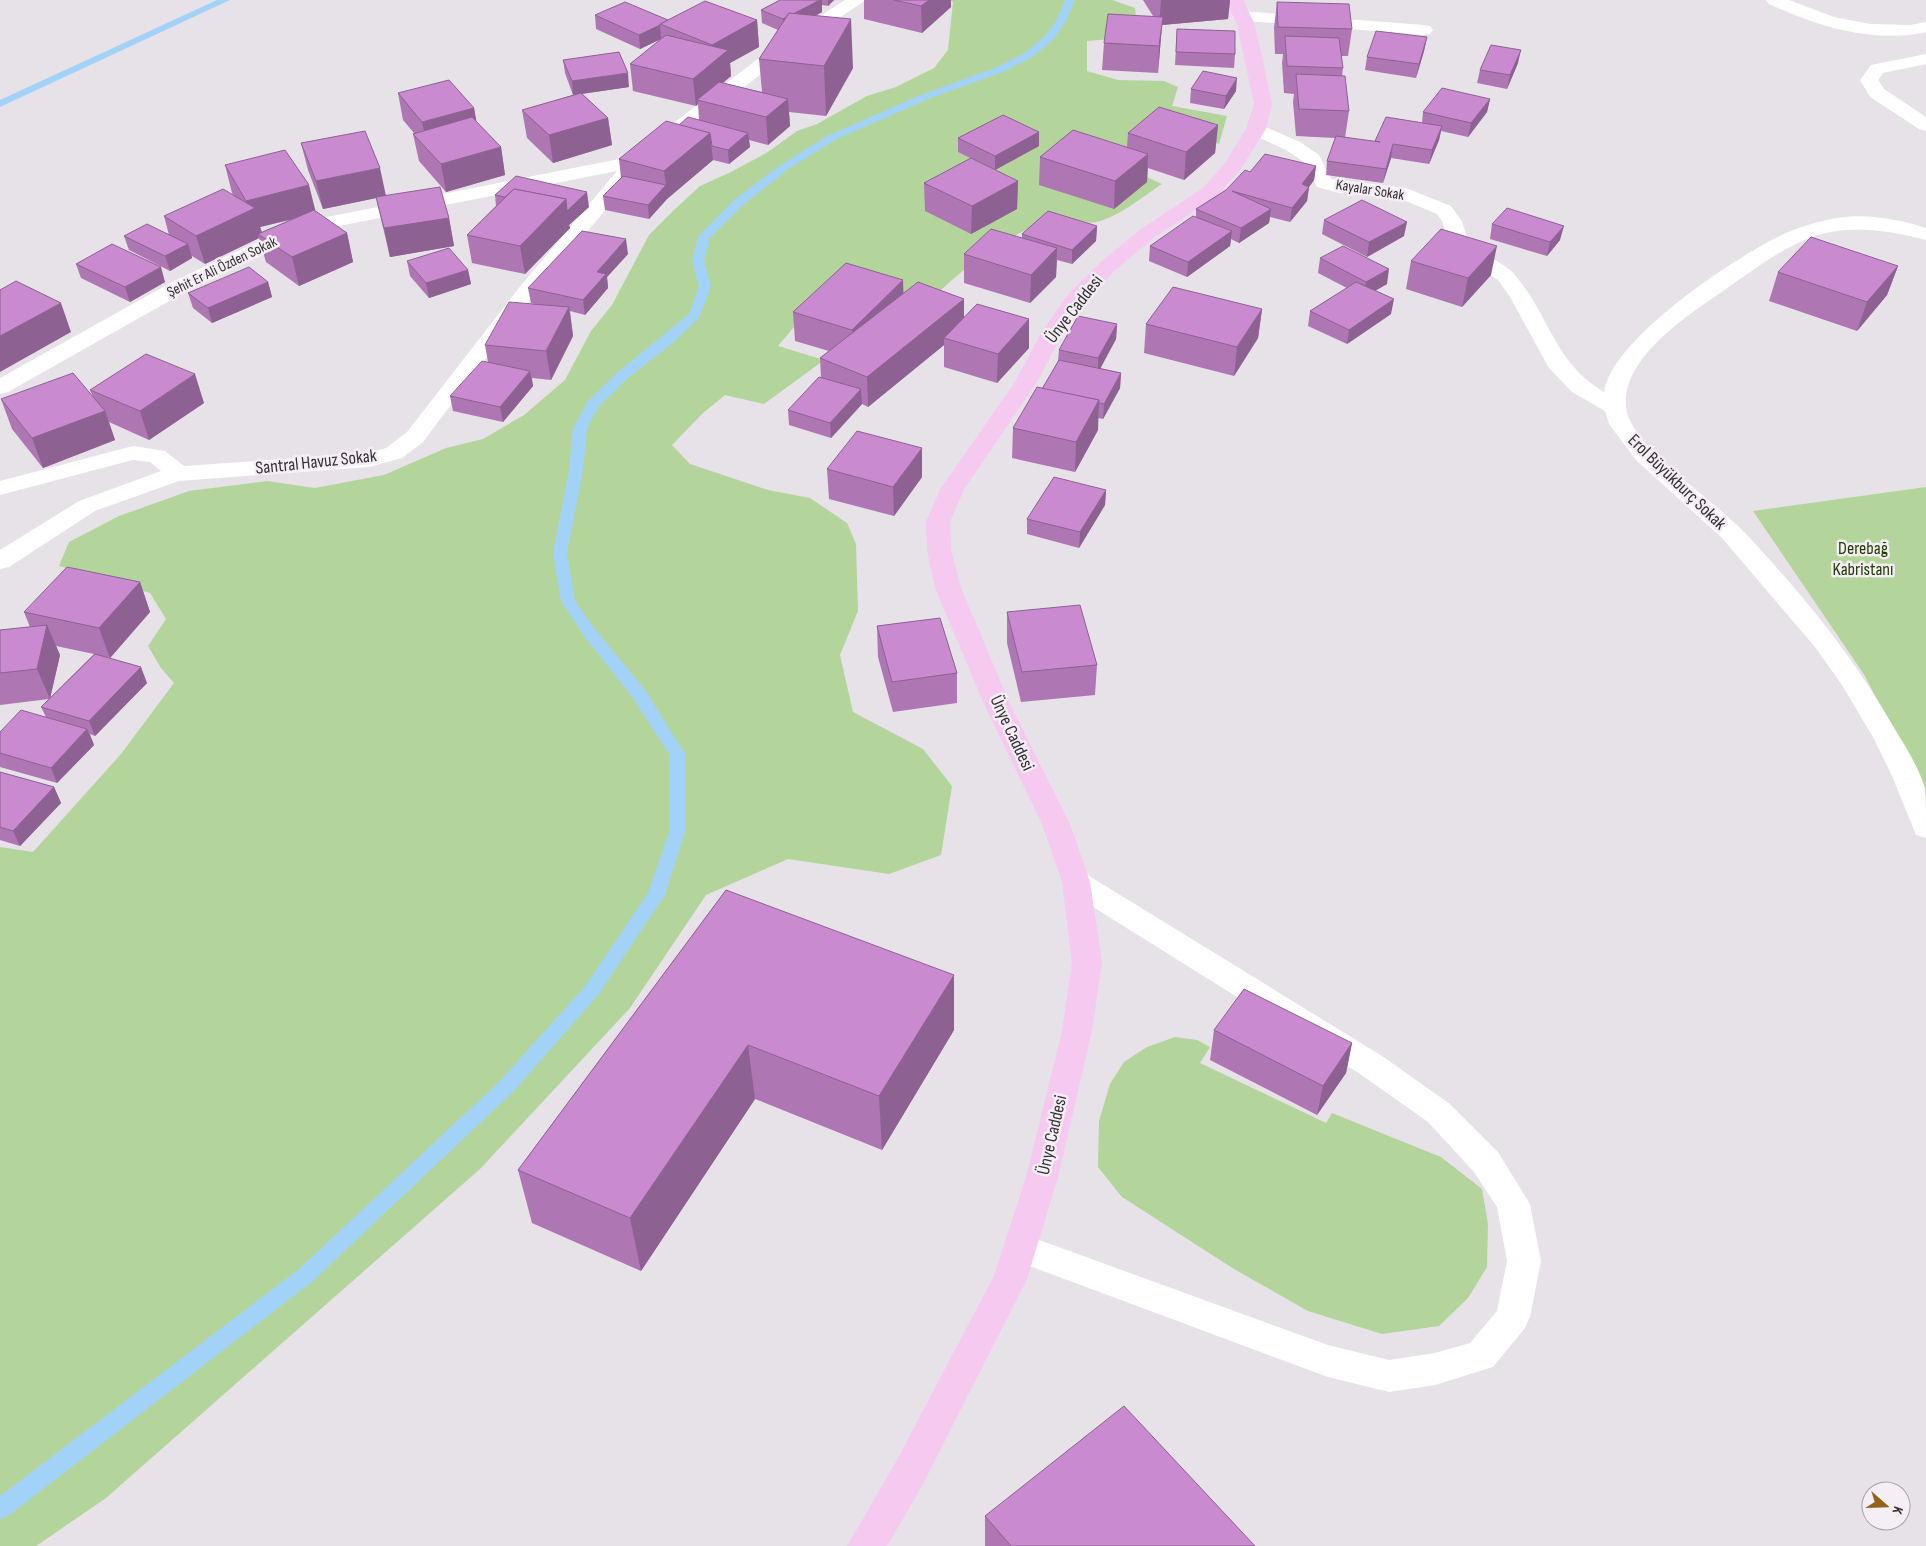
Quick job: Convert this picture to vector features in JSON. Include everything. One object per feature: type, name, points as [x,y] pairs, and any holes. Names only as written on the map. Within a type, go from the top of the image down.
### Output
[{"type":"main road","name":"Ünye Caddesi","points":[[866,1546],[910,1472],[1010,1279],[1042,1177],[1077,1031],[1087,962],[1076,882],[1056,824],[997,704],[948,588],[939,550],[938,521],[953,488],[1026,382],[1052,333],[1077,298],[1107,267],[1135,244],[1210,192],[1233,166],[1256,129],[1263,104],[1246,25],[1238,8]]},
{"type":"street","name":"Şehit Er Ali Özden Sokak","points":[[0,387],[63,354],[132,312],[234,259],[281,238],[324,223],[635,162],[790,43],[856,0]]},
{"type":"street","points":[[1775,0],[1795,11],[1822,20],[1856,27],[1891,30],[1926,27]]},
{"type":"street","points":[[1238,8],[1424,30]]},
{"type":"street","points":[[1926,59],[1877,69],[1869,80],[1877,93],[1926,125]]},
{"type":"street","name":"Kayalar Sokak","points":[[1256,129],[1293,146],[1312,159],[1324,183],[1406,194],[1444,210],[1452,221],[1459,247],[1475,260],[1505,276],[1520,296],[1557,363],[1580,386],[1615,408]]},
{"type":"street","name":"Santral Havuz Sokak","points":[[0,561],[86,506],[158,479],[179,474],[369,460],[394,453],[415,437],[525,293],[635,162]]},
{"type":"street","points":[[1615,408],[1617,388],[1625,366],[1650,336],[1764,253],[1789,240],[1835,223],[1875,224],[1926,234]]},
{"type":"street","name":"Erol Büyükburç Sokak","points":[[1615,408],[1626,435],[1638,449],[1722,524],[1797,607],[1859,691],[1899,761],[1926,828]]},
{"type":"street","points":[[0,488],[133,454],[158,456],[179,474]]},
{"type":"street","points":[[1020,1248],[1328,1361],[1389,1376],[1435,1369],[1481,1356],[1513,1317],[1524,1261],[1513,1204],[1486,1162],[1439,1113],[1371,1065],[1076,882]]},
{"type":"green space","points":[[950,0],[1112,0],[1135,8],[1139,37],[1087,41],[1087,71],[1118,80],[1164,81],[1178,87],[1172,106],[1227,116],[1219,144],[1155,127],[1110,160],[1162,184],[1122,211],[1105,219],[1091,223],[1059,219],[1017,234],[984,254],[925,305],[837,276],[778,346],[824,360],[764,404],[725,395],[703,413],[672,445],[690,464],[768,490],[810,498],[847,523],[856,544],[858,611],[840,655],[853,712],[923,749],[952,786],[941,855],[889,874],[788,859],[706,895],[630,1008],[480,1169],[106,1498],[36,1546],[0,1546],[0,847],[33,852],[121,754],[174,683],[161,668],[148,646],[166,619],[150,593],[59,566],[69,542],[119,516],[189,491],[267,481],[315,488],[384,475],[446,448],[483,439],[524,415],[565,380],[591,331],[612,305],[649,235],[674,210],[700,186],[768,152],[797,131],[817,124],[867,96],[896,87],[934,68],[948,50],[953,2]]},
{"type":"green space","name":"Derebağ Kabristanı","points":[[1926,487],[1926,796],[1865,676],[1753,511]]},
{"type":"green space","points":[[1175,1037],[1197,1040],[1210,1047],[1200,1063],[1326,1123],[1332,1113],[1441,1157],[1482,1189],[1488,1224],[1487,1267],[1468,1298],[1439,1326],[1382,1334],[1308,1311],[1234,1269],[1122,1197],[1098,1167],[1099,1121],[1110,1084],[1124,1062],[1147,1047]]},
{"type":"building","points":[[780,0],[820,0],[793,14],[789,13],[783,19],[761,10]]},
{"type":"building","points":[[894,0],[929,0],[921,6]]},
{"type":"building","points":[[705,1],[757,20],[712,45],[660,24]]},
{"type":"building","points":[[625,2],[668,20],[639,35],[595,15]]},
{"type":"building","points":[[1277,2],[1349,4],[1352,29],[1278,27]]},
{"type":"building","points":[[789,13],[851,19],[824,66],[759,59]]},
{"type":"building","points":[[1108,14],[1163,17],[1159,46],[1104,43]]},
{"type":"building","points":[[1177,29],[1235,31],[1235,54],[1176,52]]},
{"type":"building","points":[[1376,31],[1427,37],[1419,64],[1367,57]]},
{"type":"building","points":[[666,35],[728,50],[693,79],[630,64]]},
{"type":"building","points":[[1285,36],[1339,38],[1343,68],[1287,66]]},
{"type":"building","points":[[1491,45],[1521,50],[1510,75],[1480,70]]},
{"type":"building","points":[[619,52],[628,73],[572,81],[563,60]]},
{"type":"building","points":[[1203,71],[1237,78],[1226,96],[1191,89]]},
{"type":"building","points":[[1296,74],[1345,76],[1349,111],[1299,109]]},
{"type":"building","points":[[449,80],[474,108],[422,122],[398,93]]},
{"type":"building","points":[[719,82],[788,99],[766,117],[697,100]]},
{"type":"building","points":[[1442,88],[1490,99],[1471,123],[1423,112]]},
{"type":"building","points":[[581,93],[608,118],[549,135],[522,110]]},
{"type":"building","points":[[1159,107],[1218,125],[1186,152],[1128,133]]},
{"type":"building","points":[[1003,115],[1039,132],[995,156],[958,138]]},
{"type":"building","points":[[472,117],[501,147],[441,164],[413,134]]},
{"type":"building","points":[[688,117],[748,133],[728,150],[712,146],[710,133],[679,125]]},
{"type":"building","points":[[1386,117],[1442,126],[1432,150],[1393,144],[1386,169],[1327,161],[1336,136],[1380,142],[1375,141]]},
{"type":"building","points":[[666,121],[710,133],[664,171],[619,159]]},
{"type":"building","points":[[1073,130],[1148,154],[1115,181],[1040,157]]},
{"type":"building","points":[[365,131],[380,168],[316,181],[301,143]]},
{"type":"building","points":[[285,150],[309,185],[246,201],[225,165]]},
{"type":"building","points":[[1265,154],[1316,166],[1302,184],[1309,187],[1292,208],[1232,191],[1271,209],[1241,228],[1196,209],[1226,190],[1245,170],[1250,172]]},
{"type":"building","points":[[971,158],[1018,181],[972,206],[924,183]]},
{"type":"building","points":[[516,176],[587,192],[567,211],[566,199],[514,189],[505,197],[495,195]]},
{"type":"building","points":[[623,176],[666,185],[648,205],[603,196]]},
{"type":"building","points":[[440,187],[449,218],[384,228],[376,197]]},
{"type":"building","points":[[223,189],[255,208],[196,236],[164,216]]},
{"type":"building","points":[[514,189],[566,199],[520,246],[467,235]]},
{"type":"building","points":[[1362,200],[1407,222],[1369,242],[1324,220]]},
{"type":"building","points":[[1507,208],[1564,226],[1550,242],[1492,224]]},
{"type":"building","points":[[314,210],[347,233],[292,257],[258,234]]},
{"type":"building","points":[[1048,211],[1097,226],[1072,250],[1022,234]]},
{"type":"building","points":[[1193,216],[1232,231],[1188,262],[1150,246]]},
{"type":"building","points":[[147,224],[188,244],[165,256],[124,236]]},
{"type":"building","points":[[991,229],[1057,248],[1031,275],[964,254]]},
{"type":"building","points":[[1441,229],[1497,246],[1468,278],[1411,261]]},
{"type":"building","points":[[582,231],[626,239],[597,272],[606,274],[583,300],[528,288]]},
{"type":"building","points":[[1811,237],[1898,266],[1867,302],[1778,272]]},
{"type":"building","points":[[112,244],[161,267],[125,287],[76,264]]},
{"type":"building","points":[[1343,246],[1389,269],[1366,282],[1320,258]]},
{"type":"building","points":[[449,248],[468,270],[426,283],[407,261]]},
{"type":"building","points":[[846,263],[903,280],[852,330],[793,312]]},
{"type":"building","points":[[249,267],[268,282],[208,308],[188,293]]},
{"type":"building","points":[[16,281],[61,303],[0,336],[0,290]]},
{"type":"building","points":[[918,282],[964,299],[867,377],[820,358]]},
{"type":"building","points":[[1356,282],[1394,299],[1349,330],[1310,311]]},
{"type":"building","points":[[1173,287],[1262,309],[1237,347],[1146,324]]},
{"type":"building","points":[[509,302],[569,307],[546,351],[485,345]]},
{"type":"building","points":[[977,304],[1029,319],[998,354],[944,338]]},
{"type":"building","points":[[1078,316],[1117,324],[1098,358],[1059,350]]},
{"type":"building","points":[[146,354],[195,374],[140,411],[90,390]]},
{"type":"building","points":[[1059,360],[1121,373],[1104,404],[1099,403],[1099,400],[1042,389]]},
{"type":"building","points":[[482,361],[530,371],[500,407],[450,396]]},
{"type":"building","points":[[73,373],[105,411],[32,438],[1,399]]},
{"type":"building","points":[[819,377],[861,389],[830,423],[788,410]]},
{"type":"building","points":[[1037,387],[1099,400],[1076,442],[1013,428]]},
{"type":"building","points":[[857,431],[922,448],[893,487],[827,469]]},
{"type":"building","points":[[1054,477],[1106,490],[1080,532],[1027,519]]},
{"type":"building","points":[[67,567],[140,582],[99,628],[24,612]]},
{"type":"building","points":[[1080,605],[1097,665],[1022,672],[1007,612]]},
{"type":"building","points":[[940,618],[957,673],[892,682],[877,626]]},
{"type":"building","points":[[47,625],[37,669],[0,673],[0,630]]},
{"type":"building","points":[[95,654],[141,667],[89,721],[41,707]]},
{"type":"building","points":[[21,710],[87,729],[51,768],[0,753],[0,732]]},
{"type":"building","points":[[0,772],[54,787],[13,831],[0,827]]},
{"type":"building","points":[[726,890],[954,975],[879,1096],[748,1045],[630,1218],[518,1170]]},
{"type":"building","points":[[1244,989],[1352,1043],[1323,1086],[1214,1030]]},
{"type":"building","points":[[1124,1406],[1255,1546],[1011,1546],[985,1516]]},
{"type":"waterway","points":[[0,104],[35,86],[225,0]]},
{"type":"waterway","points":[[0,1509],[306,1275],[507,1086],[592,990],[656,895],[677,832],[677,754],[639,694],[589,632],[568,601],[560,553],[576,470],[580,428],[593,404],[623,375],[669,339],[695,315],[705,286],[698,261],[704,237],[738,203],[783,168],[831,138],[927,96],[999,70],[1027,56],[1048,39],[1061,21],[1070,0]]}]
